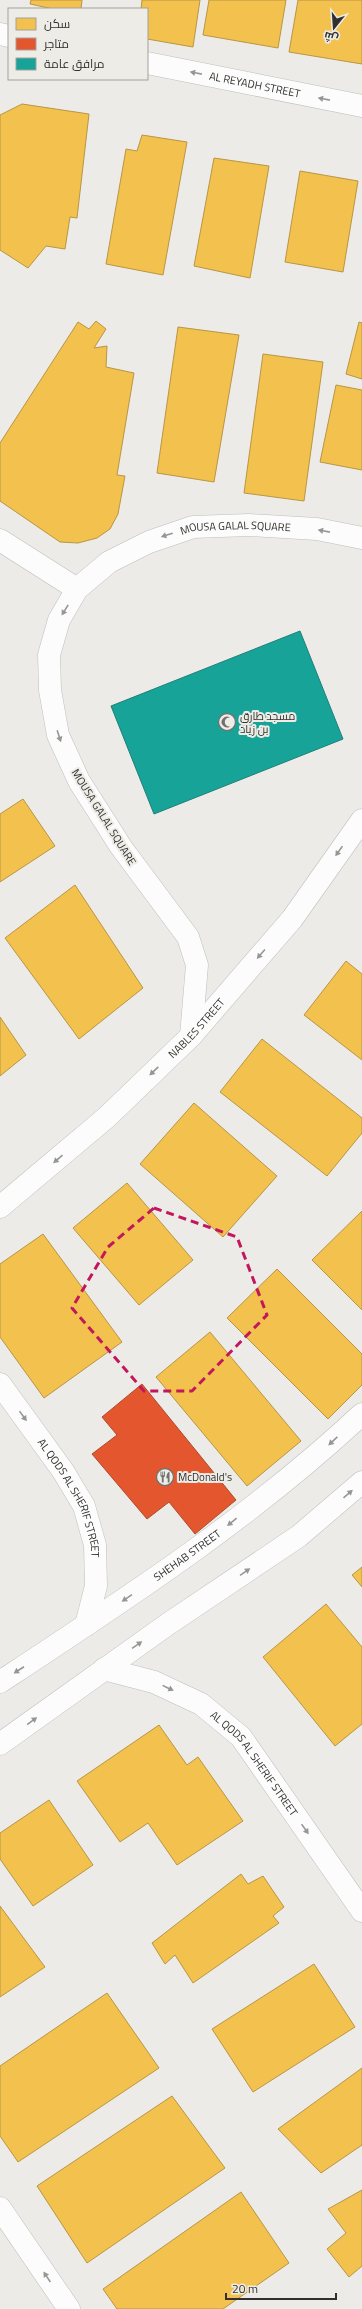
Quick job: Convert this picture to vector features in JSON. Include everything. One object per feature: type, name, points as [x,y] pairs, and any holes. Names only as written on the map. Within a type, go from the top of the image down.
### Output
[{"type":"street","name":"AL REYADH STREET","points":[[148,63],[362,106]]},
{"type":"street","name":"MOUSA GALAL SQUARE","points":[[191,1036],[197,965],[188,936],[121,847],[79,781],[58,735],[50,690],[49,654],[58,620],[77,590],[110,562],[149,542],[193,527],[249,524],[317,529],[362,538]]},
{"type":"street","points":[[0,540],[77,590]]},
{"type":"street","name":"NABLES STREET","points":[[0,1207],[107,1117],[191,1036],[292,919],[362,820]]},
{"type":"street","name":"AL QODS AL SHERIF STREET","points":[[0,1384],[64,1471],[84,1506],[95,1545],[96,1586],[86,1625]]},
{"type":"street","name":"SHEHAB STREET","points":[[0,1682],[210,1541],[327,1447],[362,1414]]},
{"type":"street","points":[[0,1744],[168,1624],[299,1536],[362,1482]]},
{"type":"street","name":"AL QODS AL SHERIF STREET","points":[[104,1669],[154,1682],[201,1704],[241,1737],[362,1911]]},
{"type":"street","points":[[0,2208],[69,2309]]},
{"type":"highlighted area","points":[[154,1208],[237,1237],[267,1315],[192,1391],[144,1391],[72,1308],[108,1247]]},
{"type":"building: سكن","points":[[31,0],[82,0],[81,8],[48,8],[30,4]]},
{"type":"building: سكن","points":[[142,0],[200,0],[193,47],[148,39],[148,8],[141,8]]},
{"type":"building: سكن","points":[[209,0],[286,0],[278,48],[203,35]]},
{"type":"building: سكن","points":[[298,0],[362,0],[362,64],[289,52]]},
{"type":"building: سكن","points":[[22,104],[89,114],[77,218],[70,217],[65,249],[46,246],[28,268],[0,250],[0,115]]},
{"type":"building: سكن","points":[[142,135],[187,142],[163,275],[106,264],[126,149],[137,151]]},
{"type":"building: سكن","points":[[214,158],[269,166],[250,278],[194,266]]},
{"type":"building: سكن","points":[[300,171],[358,181],[343,272],[285,262]]},
{"type":"building: سكن","points":[[96,321],[106,329],[94,348],[107,346],[106,367],[134,373],[117,475],[125,476],[118,514],[110,529],[97,538],[78,543],[60,542],[0,501],[0,443],[78,322],[89,329]]},
{"type":"building: سكن","points":[[359,322],[362,323],[362,379],[346,374]]},
{"type":"building: سكن","points":[[178,327],[239,335],[214,482],[157,473]]},
{"type":"building: سكن","points":[[263,354],[323,362],[304,501],[244,493]]},
{"type":"building: سكن","points":[[336,385],[362,390],[362,470],[320,462]]},
{"type":"building: سكن","points":[[23,799],[55,846],[0,882],[0,814]]},
{"type":"building: سكن","points":[[75,885],[143,988],[79,1039],[5,938]]},
{"type":"building: سكن","points":[[346,961],[362,974],[362,1060],[304,1015]]},
{"type":"building: سكن","points":[[0,1017],[26,1055],[0,1076]]},
{"type":"building: سكن","points":[[262,1039],[362,1118],[362,1133],[327,1176],[220,1092]]},
{"type":"building: سكن","points":[[194,1103],[277,1176],[223,1237],[140,1164]]},
{"type":"building: سكن","points":[[127,1183],[193,1260],[139,1305],[73,1228]]},
{"type":"building: سكن","points":[[362,1211],[362,1310],[312,1260]]},
{"type":"building: سكن","points":[[43,1234],[122,1342],[44,1398],[0,1337],[0,1264]]},
{"type":"building: سكن","points":[[277,1269],[362,1354],[362,1385],[328,1419],[227,1318]]},
{"type":"building: سكن","points":[[210,1332],[301,1441],[247,1486],[156,1377]]},
{"type":"building: سكن","points":[[362,1567],[362,1587],[352,1575]]},
{"type":"building: سكن","points":[[326,1604],[362,1647],[362,1724],[335,1746],[263,1657]]},
{"type":"building: سكن","points":[[159,1725],[187,1765],[198,1757],[243,1821],[177,1865],[148,1823],[120,1842],[77,1781]]},
{"type":"building: سكن","points":[[49,1800],[93,1865],[33,1906],[0,1859],[0,1833]]},
{"type":"building: سكن","points":[[241,1874],[248,1884],[263,1876],[284,1907],[273,1916],[279,1923],[193,1983],[175,1955],[165,1964],[152,1943]]},
{"type":"building: سكن","points":[[0,1906],[45,1967],[0,1997]]},
{"type":"building: سكن","points":[[314,1964],[355,2027],[253,2092],[212,2029]]},
{"type":"building: سكن","points":[[107,1993],[159,2068],[18,2162],[0,2136],[0,2066]]},
{"type":"building: سكن","points":[[362,2068],[362,2145],[321,2173],[278,2129]]},
{"type":"building: سكن","points":[[172,2096],[225,2168],[87,2263],[37,2186]]},
{"type":"building: سكن","points":[[362,2190],[362,2266],[349,2277],[327,2249],[346,2233],[328,2209]]},
{"type":"building: سكن","points":[[241,2192],[289,2263],[223,2309],[117,2309],[103,2289]]},
{"type":"building: متاجر","name":"McDonald's","points":[[142,1384],[236,1500],[195,1534],[169,1502],[147,1519],[92,1454],[117,1435],[102,1417]]},
{"type":"building: مرافق عامة","name":"مسجد طارق بن زياد","points":[[300,631],[343,739],[154,814],[111,706]]},
{"type":"place","name":"مسجد طارق بن زياد","points":[[227,722]]},
{"type":"place","name":"McDonald's","points":[[165,1477]]}]
